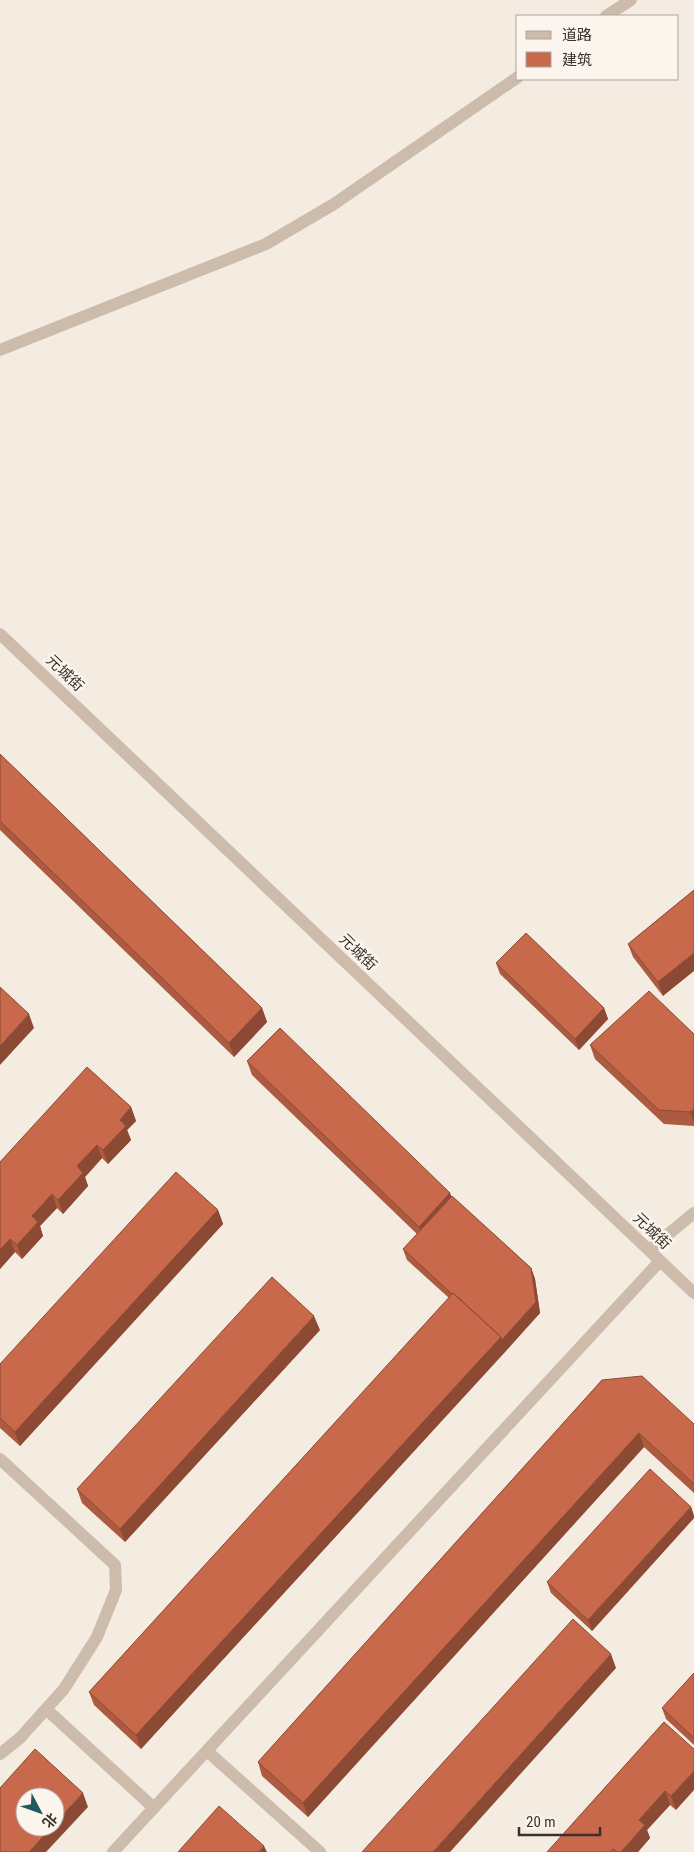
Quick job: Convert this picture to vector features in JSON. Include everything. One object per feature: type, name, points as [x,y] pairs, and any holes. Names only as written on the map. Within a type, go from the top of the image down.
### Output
[{"type":"street","points":[[608,15],[631,0]]},
{"type":"street","points":[[0,350],[266,244],[334,204],[516,78]]},
{"type":"street","name":"元城街","points":[[0,634],[694,1293]]},
{"type":"street","points":[[648,1250],[694,1212]]},
{"type":"street","points":[[113,1852],[660,1261]]},
{"type":"street","points":[[0,1459],[115,1565],[116,1590],[97,1637],[64,1689],[20,1738],[0,1754]]},
{"type":"street","points":[[46,1709],[154,1808]]},
{"type":"street","points":[[207,1751],[320,1852]]},
{"type":"building","points":[[0,754],[262,1008],[229,1043],[0,821]]},
{"type":"building","points":[[694,890],[694,953],[658,982],[628,944]]},
{"type":"building","points":[[526,933],[604,1008],[575,1039],[496,963]]},
{"type":"building","points":[[0,987],[29,1014],[0,1046]]},
{"type":"building","points":[[649,991],[694,1034],[694,1109],[690,1112],[659,1110],[590,1045]]},
{"type":"building","points":[[280,1028],[450,1193],[419,1227],[247,1061]]},
{"type":"building","points":[[87,1067],[131,1107],[120,1120],[126,1126],[103,1150],[97,1145],[77,1166],[83,1173],[58,1200],[52,1194],[32,1216],[38,1222],[17,1245],[10,1239],[0,1250],[0,1162]]},
{"type":"building","points":[[176,1172],[218,1210],[15,1432],[0,1418],[0,1364]]},
{"type":"building","points":[[452,1196],[531,1268],[536,1302],[502,1340],[501,1337],[403,1249]]},
{"type":"building","points":[[272,1277],[314,1316],[120,1529],[77,1489]]},
{"type":"building","points":[[453,1293],[501,1337],[136,1735],[89,1692]]},
{"type":"building","points":[[642,1376],[694,1424],[694,1484],[639,1433],[303,1803],[258,1762],[602,1380]]},
{"type":"building","points":[[650,1469],[691,1507],[588,1620],[547,1582]]},
{"type":"building","points":[[573,1619],[611,1654],[433,1852],[362,1852]]},
{"type":"building","points":[[694,1673],[694,1738],[662,1708]]},
{"type":"building","points":[[664,1722],[694,1749],[694,1771],[671,1796],[665,1791],[639,1820],[645,1825],[621,1852],[613,1849],[610,1852],[547,1852]]},
{"type":"building","points":[[35,1749],[83,1793],[65,1812],[65,1787],[15,1787],[15,1837],[43,1837],[29,1852],[0,1852],[0,1788]]},
{"type":"building","points":[[219,1806],[264,1846],[259,1852],[178,1852]]}]
